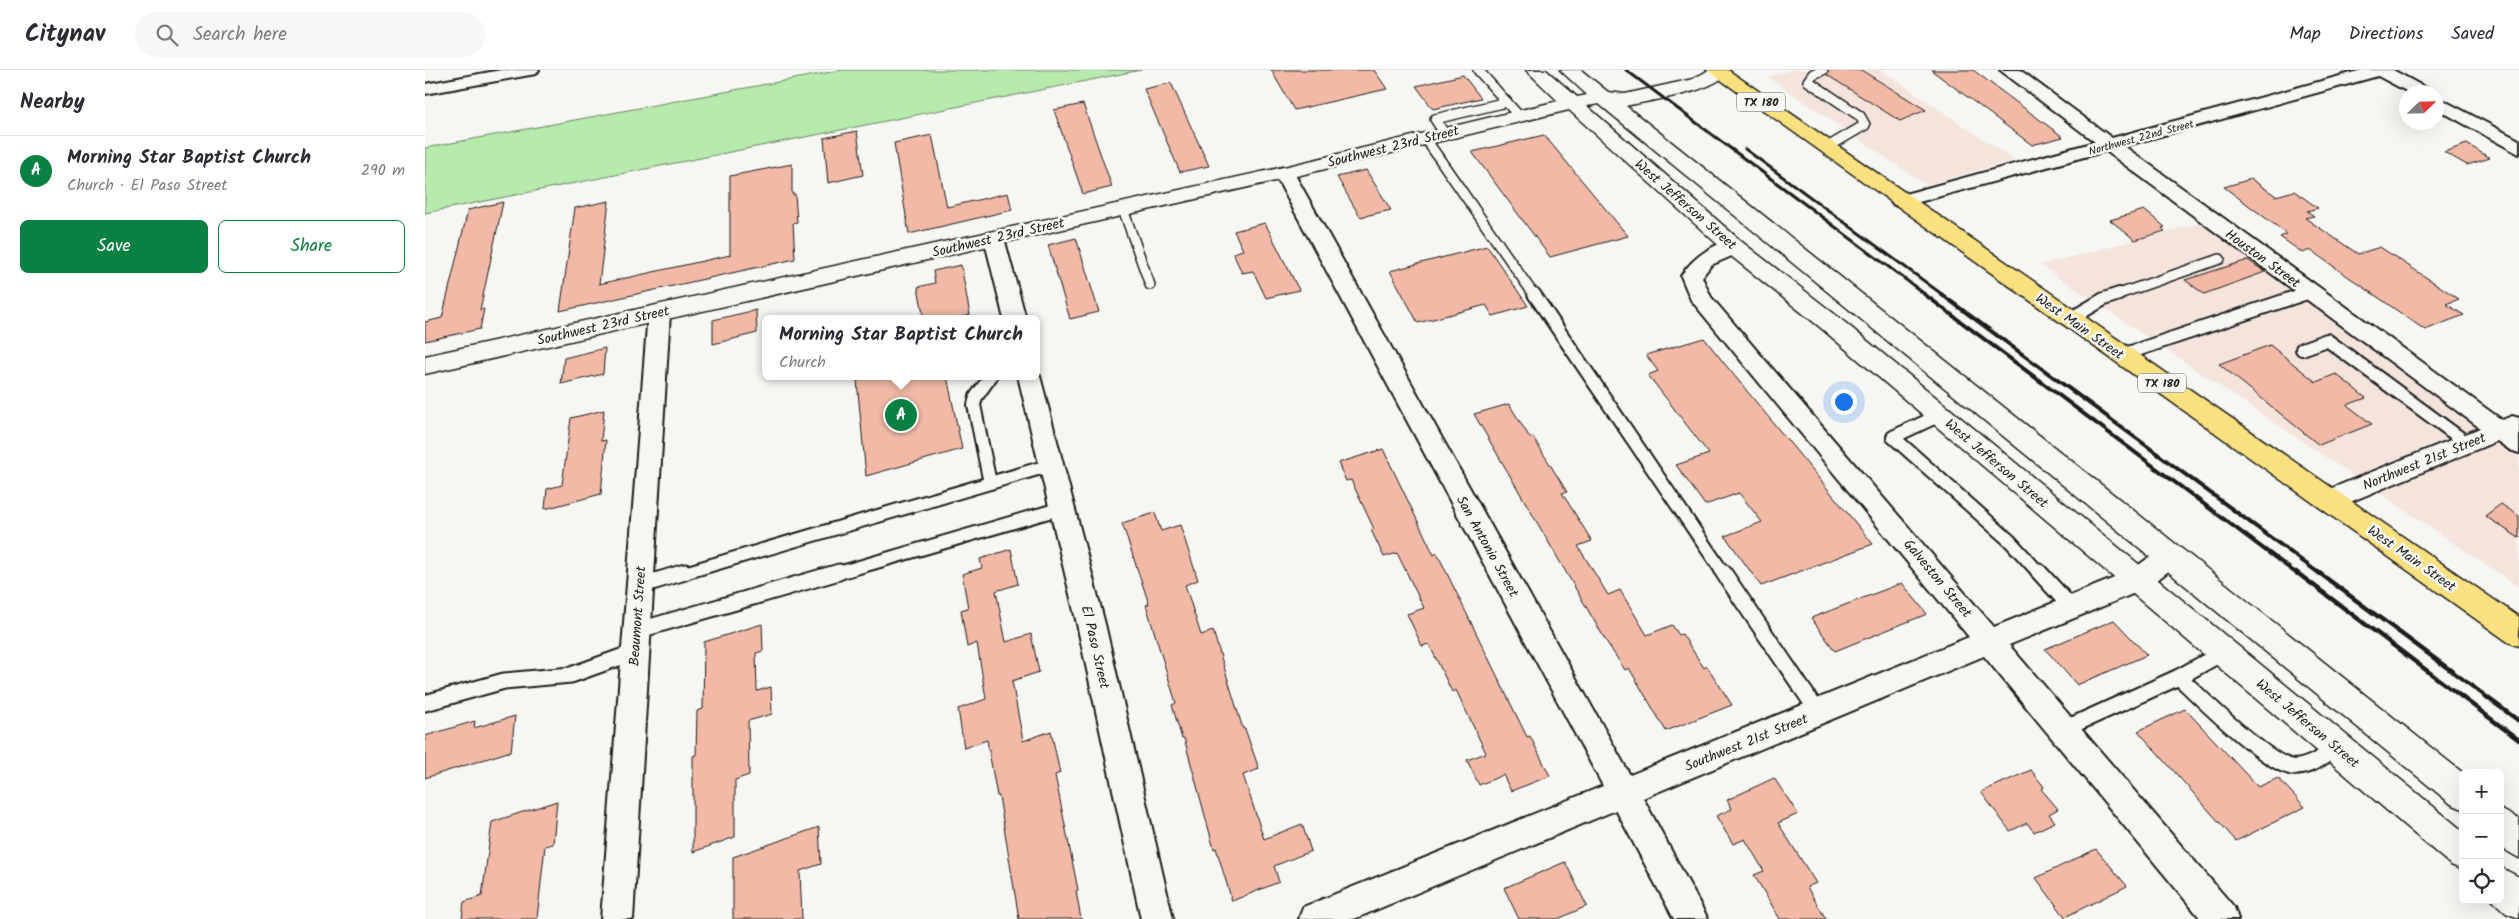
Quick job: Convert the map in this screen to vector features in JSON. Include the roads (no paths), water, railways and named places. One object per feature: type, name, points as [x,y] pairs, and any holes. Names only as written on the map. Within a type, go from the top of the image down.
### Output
[{"type":"main road","name":"West Jefferson Street","points":[[1535,70],[1571,104],[1734,246],[1940,415],[2459,850]]},
{"type":"main road","name":"West Jefferson Street","points":[[1569,70],[2459,790]]},
{"type":"main road","name":"Southwest 23rd Street","points":[[425,365],[1284,173],[1435,136],[1513,109],[1571,104],[1603,97],[1625,100],[1699,83],[1720,71]]},
{"type":"main road","name":"West Main Street","points":[[1720,71],[1901,201],[2519,633]]},
{"type":"main road","points":[[2504,828],[2519,841]]},
{"type":"main road","points":[[2504,887],[2519,900]]},
{"type":"street","points":[[425,89],[530,70]]},
{"type":"street","name":"Houston Street","points":[[2009,70],[2309,292],[2509,426],[2519,444]]},
{"type":"street","points":[[2380,70],[2407,85]]},
{"type":"street","name":"Northwest 22nd Street","points":[[1901,201],[2110,146],[2380,70]]},
{"type":"street","points":[[2444,106],[2519,148]]},
{"type":"street","name":"San Antonio Street","points":[[1284,173],[1692,919]]},
{"type":"street","points":[[994,238],[1014,315]]},
{"type":"street","name":"Galveston Street","points":[[1734,246],[1704,260],[1691,276],[1702,300],[2222,919]]},
{"type":"street","name":"Beaumont Street","points":[[617,919],[659,312]]},
{"type":"street","name":"El Paso Street","points":[[1030,380],[1091,624],[1157,919]]},
{"type":"street","name":"Northwest 21st Street","points":[[2329,500],[2509,426]]},
{"type":"street","name":"Southwest 21st Street","points":[[1315,919],[2138,580],[2171,555]]},
{"type":"lane","points":[[1478,70],[1513,109]]},
{"type":"lane","points":[[1823,70],[1813,74],[1808,81],[1860,116],[1865,125],[1826,148]]},
{"type":"lane","points":[[1435,136],[1531,290],[1818,712]]},
{"type":"lane","points":[[1123,209],[1150,285]]},
{"type":"lane","points":[[2070,319],[2104,299],[2220,259]]},
{"type":"lane","points":[[2122,355],[2309,292]]},
{"type":"lane","points":[[2302,349],[2327,340],[2467,443]]},
{"type":"lane","points":[[988,380],[976,397],[975,405],[990,483]]},
{"type":"lane","points":[[1940,415],[1893,437],[2010,541],[2072,608]]},
{"type":"lane","points":[[639,586],[1051,465]]},
{"type":"lane","points":[[425,703],[503,682],[571,675],[635,642],[1062,508]]},
{"type":"lane","points":[[2064,729],[2179,677],[2224,652]]},
{"type":"lane","points":[[2179,677],[2216,712],[2278,762],[2293,767],[2312,762],[2338,748]]},
{"type":"railway","points":[[1626,70],[1926,295]]},
{"type":"railway","points":[[1745,149],[1943,295]]},
{"type":"railway","points":[[1924,294],[2297,574]]},
{"type":"railway","points":[[1941,294],[2320,574]]},
{"type":"railway","points":[[2296,572],[2519,740]]},
{"type":"railway","points":[[2318,572],[2519,721]]},
{"type":"place","name":"Morning Star Baptist Church","points":[[901,415]]}]
